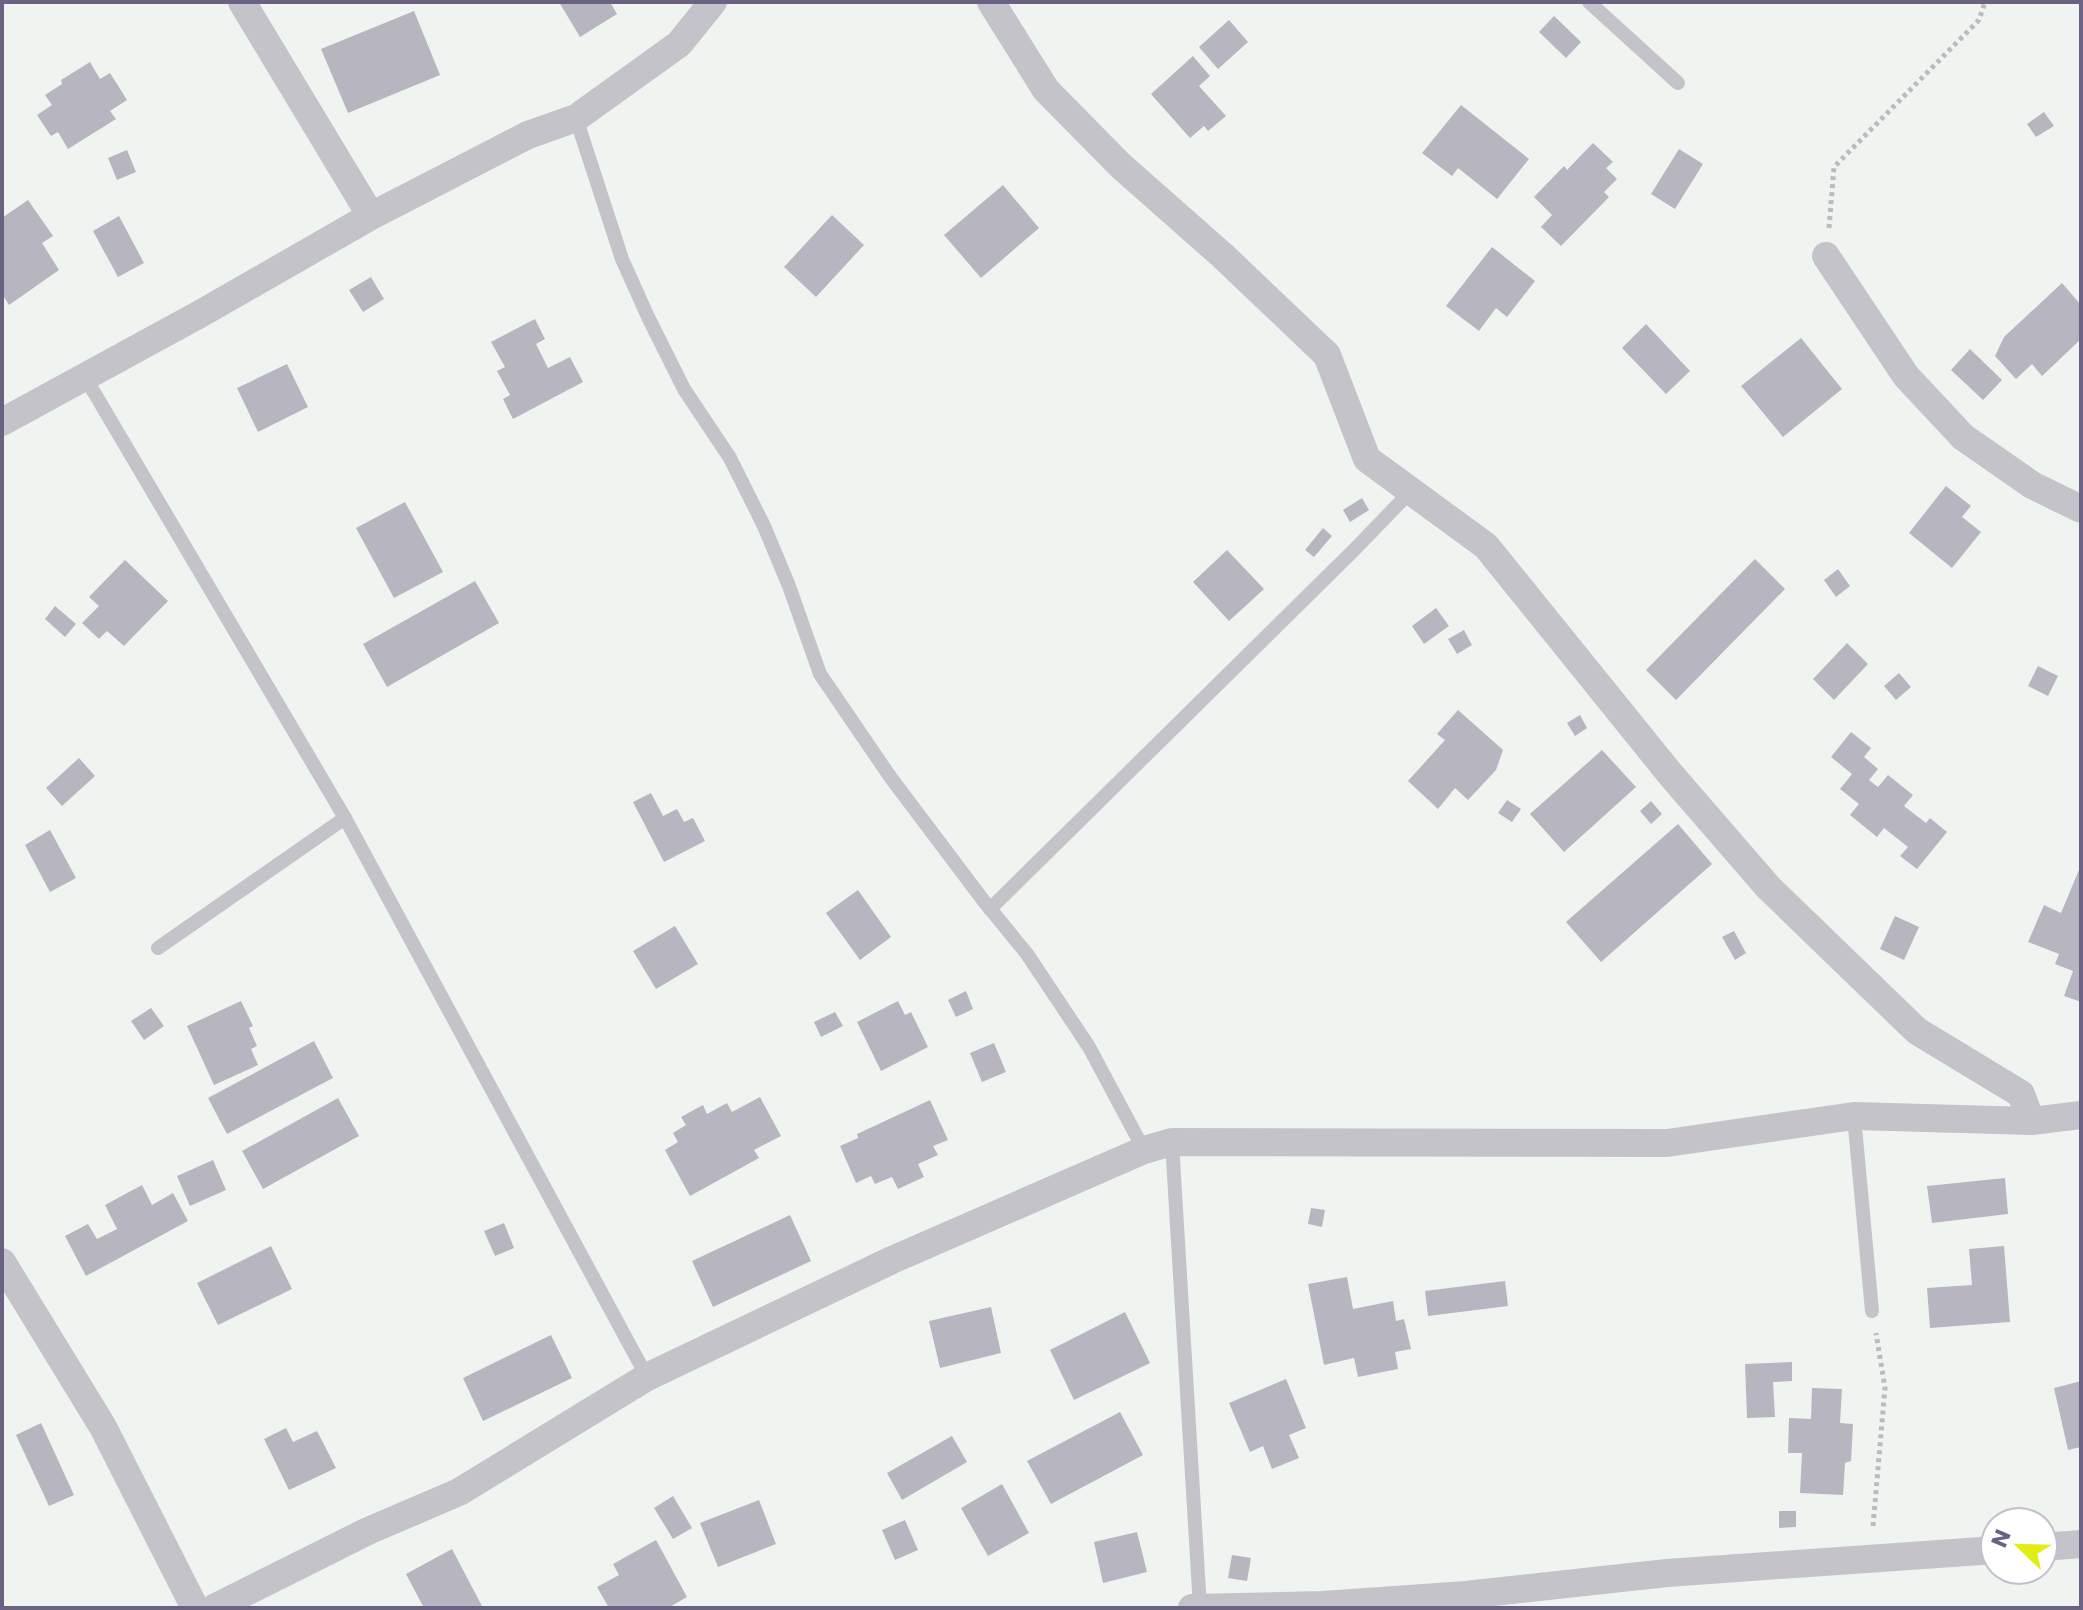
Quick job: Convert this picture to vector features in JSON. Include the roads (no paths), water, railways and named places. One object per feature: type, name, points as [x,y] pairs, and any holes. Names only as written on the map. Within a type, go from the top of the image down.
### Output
[{"type":"street","points":[[242,2],[371,216]]},
{"type":"street","points":[[2,422],[371,216],[528,135],[576,118],[679,44],[713,2]]},
{"type":"street","points":[[991,2],[1046,90],[1121,166],[1223,256],[1327,355],[1367,459],[1486,546],[1671,775],[1768,887],[1917,1031],[2021,1094],[2031,1121]]},
{"type":"street","points":[[1826,256],[1906,376],[1963,437],[2032,485],[2081,509]]},
{"type":"street","points":[[214,1608],[368,1531],[459,1492],[647,1377],[892,1260],[1144,1150],[1172,1142],[1667,1143],[1854,1116],[2031,1121],[2081,1115]]},
{"type":"street","points":[[2,1262],[103,1427],[195,1608]]},
{"type":"street","points":[[2059,1546],[2081,1544]]},
{"type":"street","points":[[1192,1608],[1355,1603],[1466,1595],[1667,1573],[1979,1551]]},
{"type":"lane","points":[[1589,2],[1678,83]]},
{"type":"lane","points":[[576,118],[622,259],[684,389],[730,458],[764,526],[820,674],[891,778],[1027,954],[1089,1047],[1144,1150]]},
{"type":"lane","points":[[85,377],[345,818],[647,1377]]},
{"type":"lane","points":[[990,909],[1411,491]]},
{"type":"lane","points":[[158,948],[345,818]]},
{"type":"lane","points":[[1854,1116],[1872,1311]]},
{"type":"lane","points":[[1172,1142],[1200,1608]]}]
